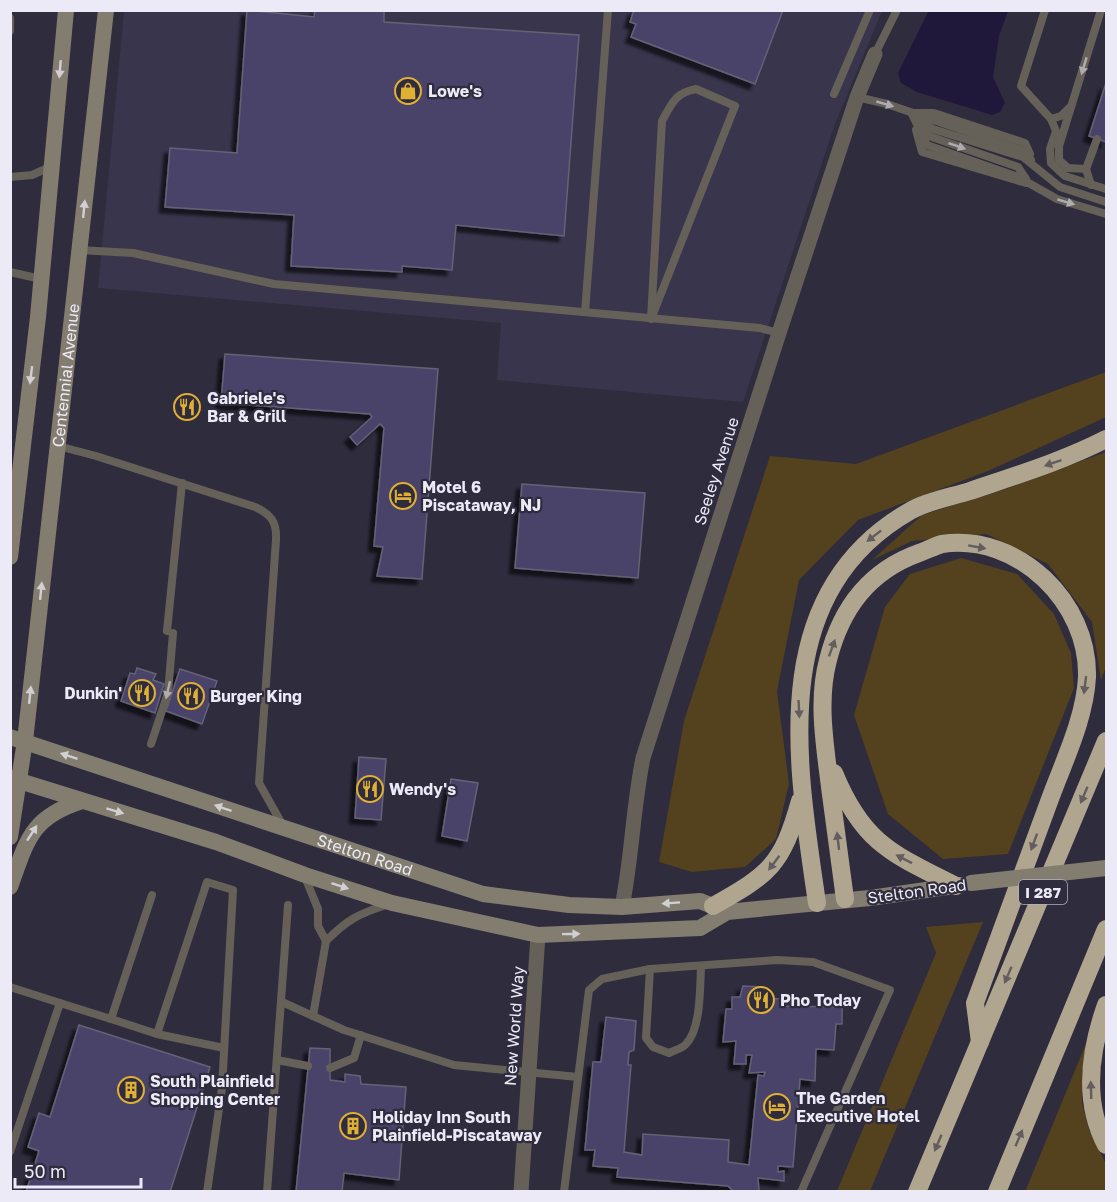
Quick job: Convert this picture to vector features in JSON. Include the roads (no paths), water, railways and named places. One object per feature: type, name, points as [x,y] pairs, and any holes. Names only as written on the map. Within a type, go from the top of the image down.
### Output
[{"type":"highway","points":[[817,903],[803,790],[798,697],[808,640],[829,589],[868,539],[912,510],[1071,457],[1107,439]]},
{"type":"highway","points":[[845,899],[822,713],[831,651],[841,622],[857,597],[876,576],[894,562],[942,544],[969,545],[1013,557],[1051,583],[1074,616],[1082,635],[1087,678],[1082,707],[975,1003],[980,1042]]},
{"type":"highway","name":"I 287","points":[[917,1191],[1107,741]]},
{"type":"highway","points":[[826,754],[839,785],[872,836],[901,858],[964,884]]},
{"type":"highway","points":[[720,909],[773,866],[790,839],[803,790]]},
{"type":"highway","points":[[996,1191],[1107,929]]},
{"type":"highway","points":[[1107,1005],[1091,1073],[1091,1099],[1096,1123],[1107,1145]]},
{"type":"main road","name":"Centennial Avenue","points":[[10,557],[41,279],[66,10]]},
{"type":"main road","name":"Centennial Avenue","points":[[10,837],[18,739],[58,446],[106,10]]},
{"type":"main road","name":"Stelton Road","points":[[18,739],[483,894],[541,903],[622,906],[700,901],[720,909],[817,903],[1107,868]]},
{"type":"main road","name":"Stelton Road","points":[[15,780],[216,842],[305,875],[392,903],[538,935],[700,928],[720,909]]},
{"type":"main road","points":[[10,887],[32,831],[46,816],[82,801]]},
{"type":"street","name":"Seeley Avenue","points":[[622,906],[631,864],[634,804],[643,758],[779,333],[857,98],[875,54]]},
{"type":"street","name":"New World Way","points":[[521,1191],[538,935]]},
{"type":"lane","points":[[585,312],[608,10]]},
{"type":"lane","points":[[834,94],[870,10]]},
{"type":"lane","points":[[875,54],[897,10]]},
{"type":"lane","points":[[1045,10],[1021,86],[1051,119],[1056,131],[1050,149],[1051,163],[1065,176],[1091,186],[1107,189]]},
{"type":"lane","points":[[1086,169],[1068,168],[1059,160],[1059,146],[1101,10]]},
{"type":"lane","points":[[10,18],[10,31]]},
{"type":"lane","points":[[696,89],[735,106],[651,319],[662,121],[671,103],[682,92],[696,89]]},
{"type":"lane","points":[[857,98],[887,104],[912,114],[933,129],[1023,158],[1060,187],[1107,202]]},
{"type":"lane","points":[[1051,119],[1061,116],[1072,104]]},
{"type":"lane","points":[[912,114],[934,112],[1025,143],[1038,168]]},
{"type":"lane","points":[[912,114],[922,152],[1016,183],[1029,184]]},
{"type":"lane","points":[[912,114],[930,136],[1017,167],[1029,184],[1057,200],[1107,214]]},
{"type":"lane","points":[[1091,186],[1086,169],[1097,139]]},
{"type":"lane","points":[[10,177],[32,175],[51,167]]},
{"type":"lane","points":[[79,250],[133,253],[274,284],[760,328],[779,333]]},
{"type":"lane","points":[[10,272],[41,279]]},
{"type":"lane","points":[[58,446],[182,483],[267,512],[277,527],[259,783],[284,828]]},
{"type":"lane","points":[[151,744],[168,693],[170,632],[182,483]]},
{"type":"lane","points":[[305,875],[318,909],[318,926],[326,941]]},
{"type":"lane","points":[[157,1034],[207,882],[233,890],[222,1088],[207,1191]]},
{"type":"lane","points":[[111,1019],[152,896]]},
{"type":"lane","points":[[313,1016],[326,941],[346,921],[392,903]]},
{"type":"lane","points":[[267,1191],[288,905]]},
{"type":"lane","points":[[564,1191],[589,990],[602,979],[650,969],[777,960],[813,962],[890,990],[801,1191]]},
{"type":"lane","points":[[650,969],[646,1038],[653,1047],[669,1053],[684,1046],[693,1035],[700,999],[701,966]]},
{"type":"lane","points":[[10,987],[157,1034],[224,1048]]},
{"type":"lane","points":[[282,1002],[362,1035],[454,1065],[578,1077]]},
{"type":"lane","points":[[10,1152],[60,1003]]},
{"type":"lane","points":[[330,1068],[354,1058],[362,1035]]},
{"type":"lane","points":[[277,1060],[308,1066]]},
{"type":"place","name":"Lowe's","points":[[408,91]]},
{"type":"place","name":"Gabriele's Bar & Grill","points":[[187,407]]},
{"type":"place","name":"Motel 6 Piscataway, NJ","points":[[403,496]]},
{"type":"place","name":"Dunkin'","points":[[142,693]]},
{"type":"place","name":"Burger King","points":[[191,696]]},
{"type":"place","name":"Wendy's","points":[[370,789]]},
{"type":"place","name":"Pho Today","points":[[761,1000]]},
{"type":"place","name":"South Plainfield Shopping Center","points":[[131,1090]]},
{"type":"place","name":"The Garden Executive Hotel","points":[[777,1107]]},
{"type":"place","name":"Holiday Inn South Plainfield-Piscataway","points":[[353,1126]]}]
